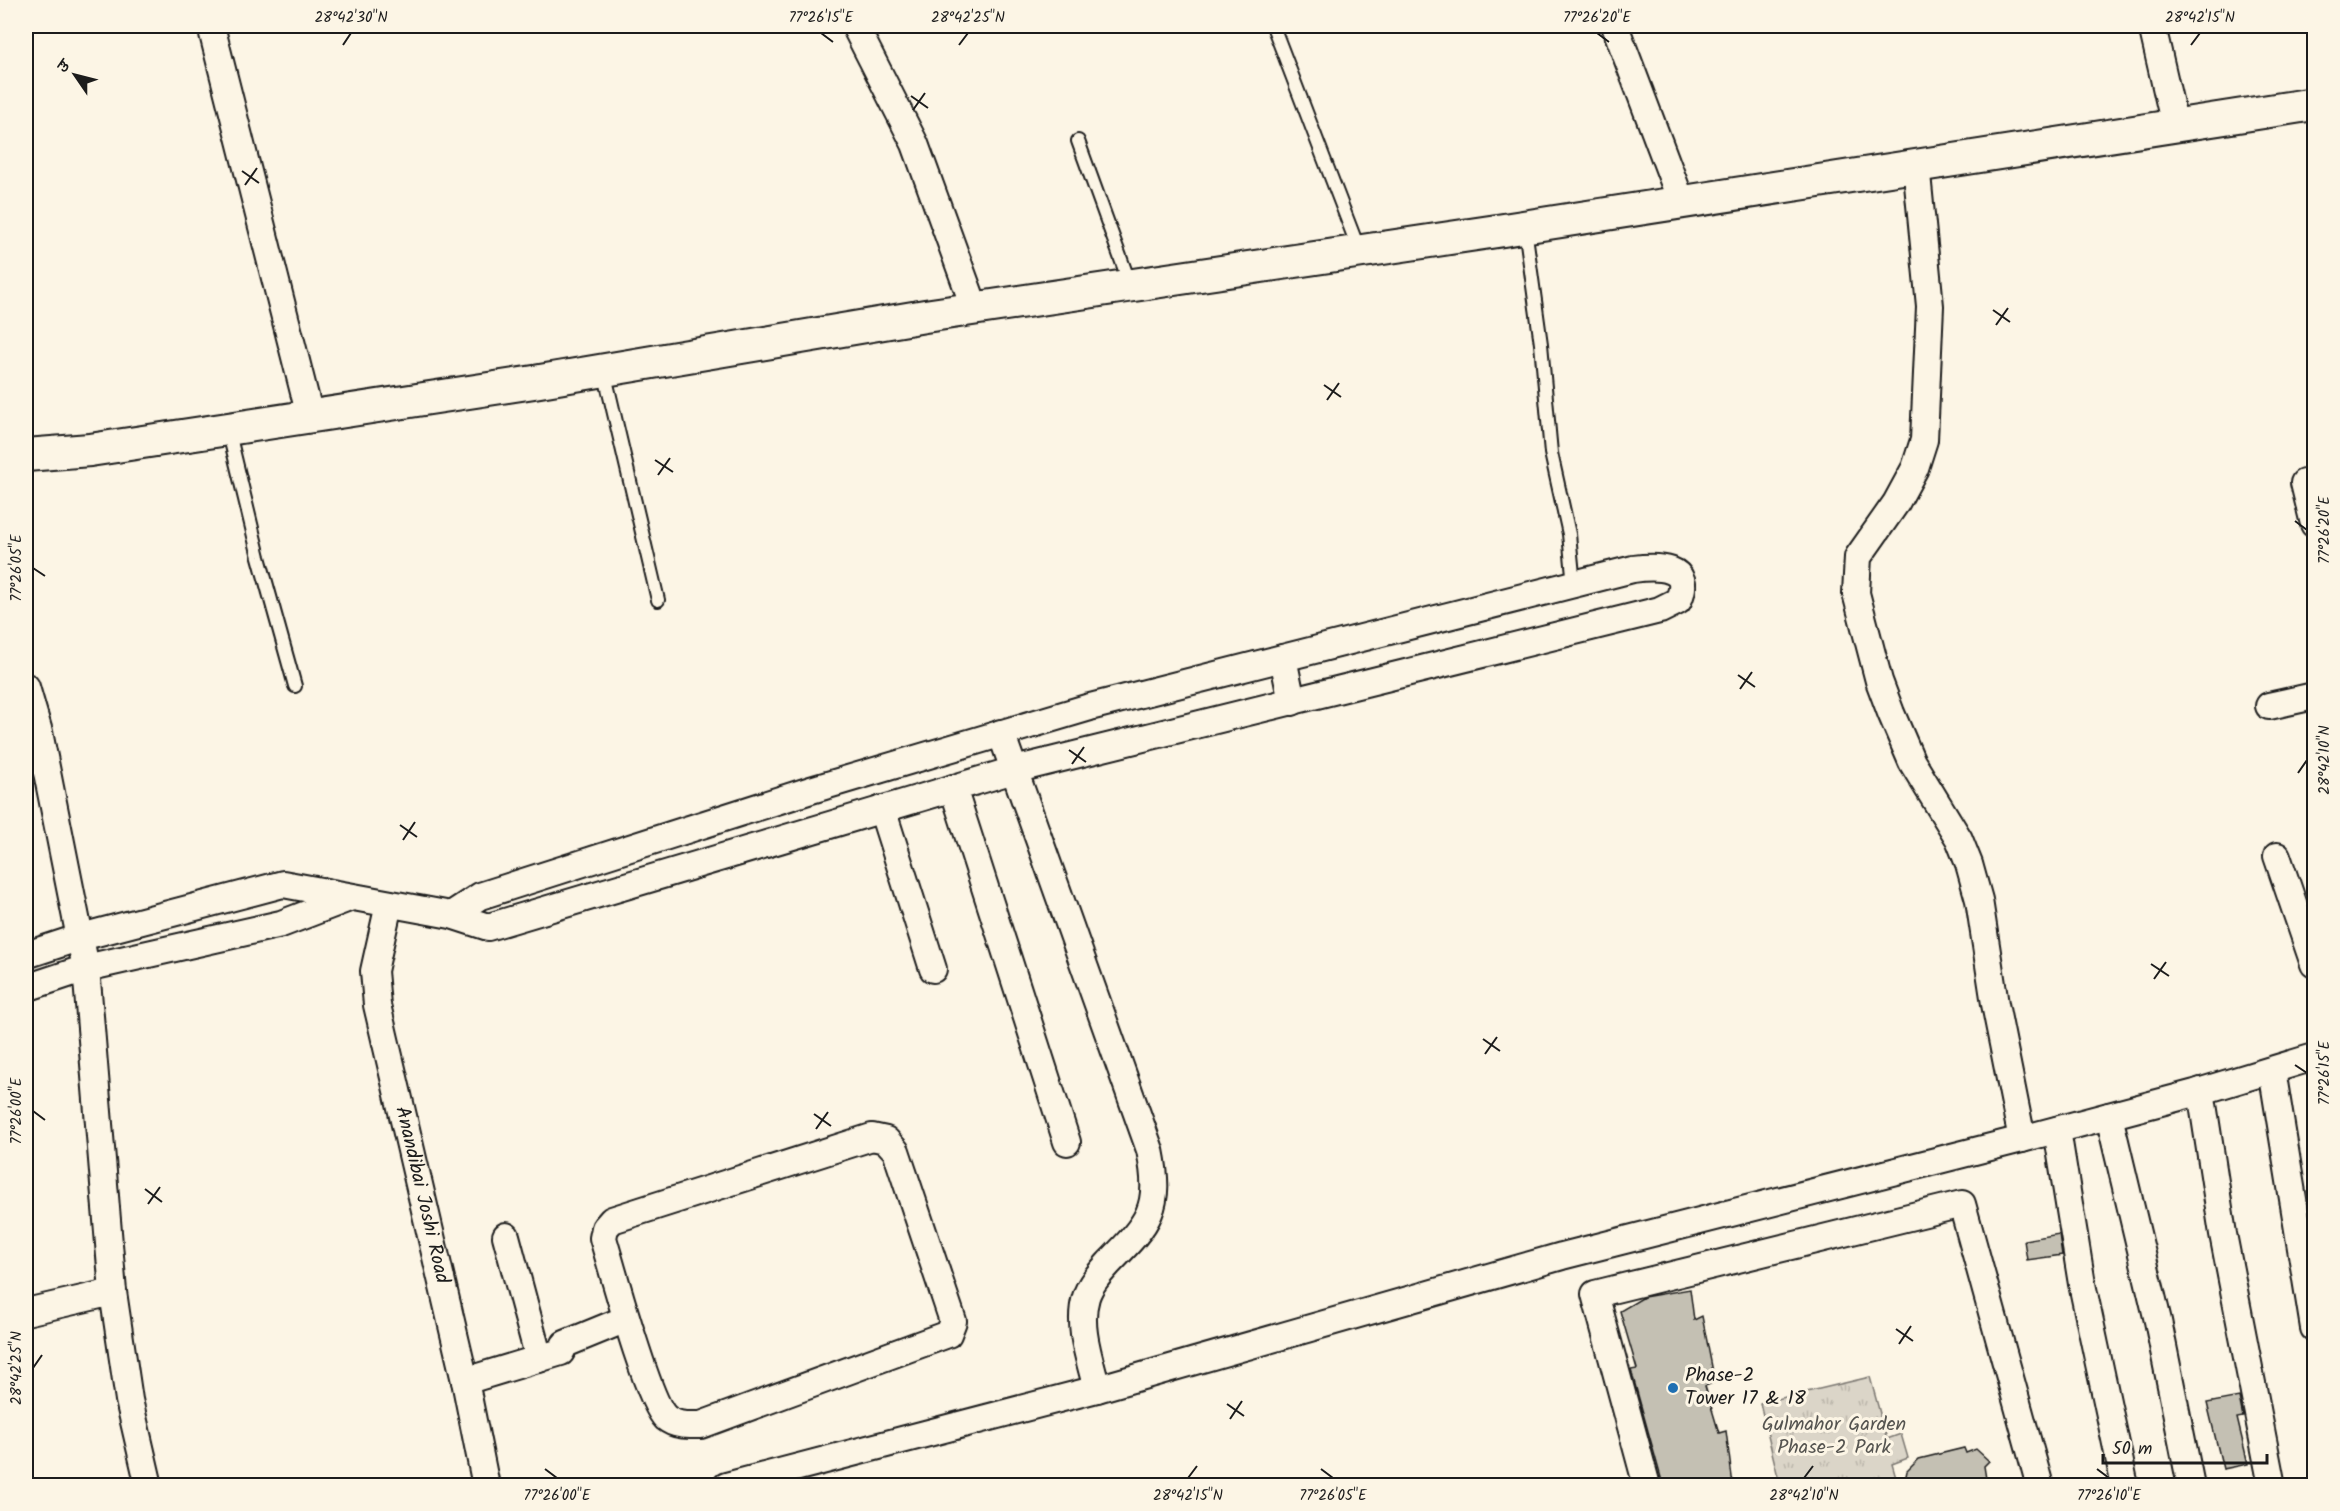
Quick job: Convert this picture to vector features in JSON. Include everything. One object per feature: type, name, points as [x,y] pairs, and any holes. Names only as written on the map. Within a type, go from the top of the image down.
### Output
[{"type":"street","points":[[211,26],[310,416]]},
{"type":"street","points":[[855,26],[915,144],[975,309]]},
{"type":"street","points":[[1615,26],[1681,201]]},
{"type":"street","points":[[2152,26],[2175,126]]},
{"type":"street","points":[[26,455],[90,450],[228,429],[975,309],[2314,104]]},
{"type":"street","points":[[1916,164],[1930,306],[1924,440],[1915,468],[1896,503],[1858,557],[1856,593],[1879,681],[1891,713],[1912,762],[1959,839],[1969,864],[1979,900],[1995,1004],[2022,1139]]},
{"type":"street","points":[[2304,483],[2314,524]]},
{"type":"street","points":[[26,956],[81,937],[283,884],[451,915],[488,927],[1014,770],[1660,610],[1678,601],[1682,592],[1677,573],[1668,568],[1652,567],[1090,706],[811,790],[480,896],[451,915]]},
{"type":"street","points":[[1283,658],[1292,702]]},
{"type":"street","points":[[26,687],[39,732],[87,968],[113,1292],[129,1400],[149,1485]]},
{"type":"street","points":[[2269,706],[2314,696]]},
{"type":"street","points":[[1001,733],[1150,1150],[1155,1173],[1154,1204],[1140,1231],[1097,1276],[1086,1296],[1082,1315],[1097,1389]]},
{"type":"street","points":[[953,788],[1068,1142]]},
{"type":"street","points":[[882,809],[933,969]]},
{"type":"street","points":[[2277,856],[2314,964]]},
{"type":"street","points":[[26,988],[87,968],[281,924],[349,898]]},
{"type":"street","name":"Anandibai Joshi Road","points":[[389,904],[374,971],[377,1005],[465,1381],[486,1485]]},
{"type":"street","points":[[726,1485],[1097,1389],[1562,1256],[2057,1130],[2201,1091],[2314,1057]]},
{"type":"street","points":[[2272,1070],[2314,1328]]},
{"type":"street","points":[[2201,1091],[2223,1234],[2272,1485]]},
{"type":"street","points":[[2109,1116],[2158,1321],[2191,1485]]},
{"type":"street","points":[[2057,1130],[2082,1284],[2125,1485]]},
{"type":"street","points":[[872,1137],[886,1140],[896,1151],[953,1321],[948,1334],[701,1425],[678,1425],[664,1417],[657,1404],[629,1327],[603,1238],[605,1228],[612,1220],[872,1137]]},
{"type":"street","points":[[1647,1485],[1595,1294],[1962,1204],[2040,1485]]},
{"type":"street","points":[[506,1236],[559,1353]]},
{"type":"street","points":[[26,1312],[113,1292]]},
{"type":"street","points":[[465,1381],[559,1353],[629,1327]]},
{"type":"lane","points":[[1274,26],[1359,252]]},
{"type":"lane","points":[[1078,141],[1131,285]]},
{"type":"lane","points":[[1524,226],[1541,344],[1551,453],[1569,534],[1574,585]]},
{"type":"lane","points":[[604,370],[658,600]]},
{"type":"lane","points":[[228,429],[259,557],[295,686]]},
{"type":"green space","name":"Gulmahor Garden Phase-2 Park","points":[[1870,1377],[1887,1439],[1901,1434],[1908,1458],[1892,1464],[1898,1485],[1780,1485],[1760,1403]]},
{"type":"building","points":[[2059,1234],[2062,1255],[2027,1260],[2024,1240]]},
{"type":"building","name":"Phase-2 Tower 17 & 18","points":[[1690,1289],[1694,1320],[1702,1316],[1715,1382],[1705,1386],[1719,1433],[1726,1431],[1733,1485],[1663,1485],[1631,1370],[1637,1369],[1620,1311],[1644,1297]]},
{"type":"building","points":[[2239,1397],[2243,1417],[2237,1418],[2248,1464],[2223,1469],[2207,1403]]},
{"type":"building","points":[[1964,1448],[1966,1453],[1976,1449],[1989,1461],[1984,1466],[1987,1485],[1904,1485],[1907,1471],[1919,1459]]},
{"type":"place","name":"Phase-2 Tower 17 & 18","points":[[1673,1388]]}]
